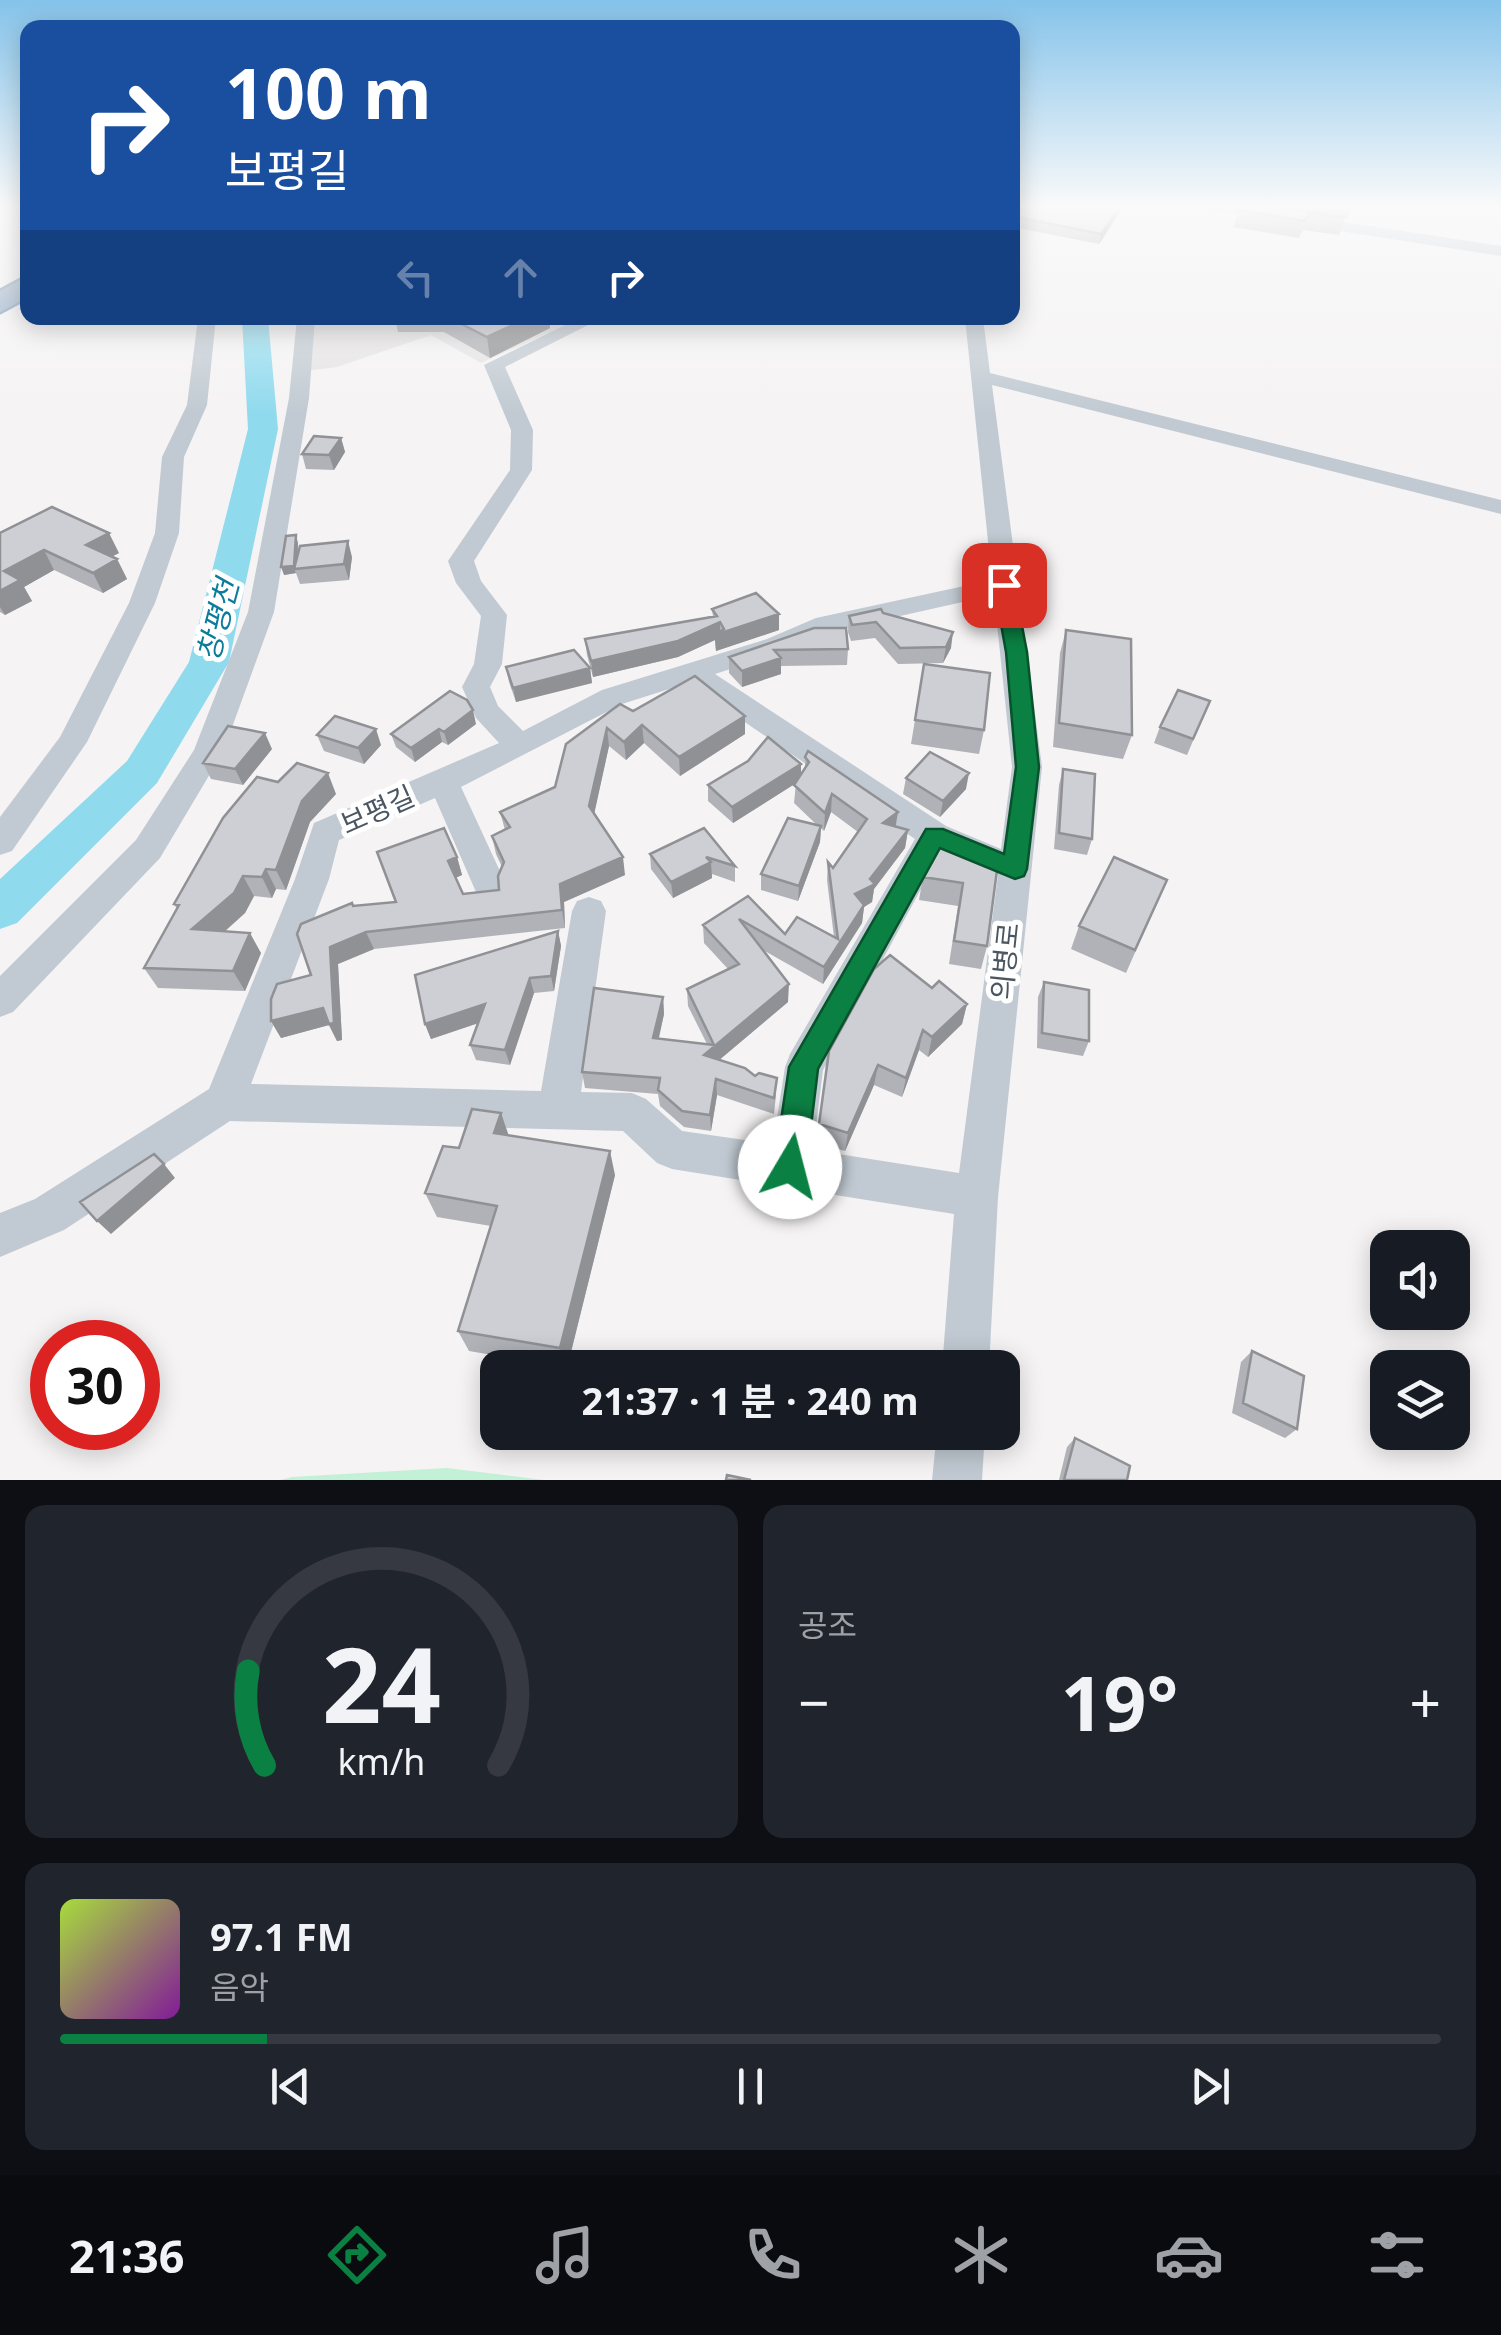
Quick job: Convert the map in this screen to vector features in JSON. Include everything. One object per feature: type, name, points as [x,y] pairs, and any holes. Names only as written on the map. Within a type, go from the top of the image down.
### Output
[{"type":"street","points":[[0,842],[72,742],[142,603],[167,533],[173,456],[196,405],[206,325]]},
{"type":"street","points":[[0,1001],[148,849],[208,752],[261,612],[300,398],[305,325]]},
{"type":"street","points":[[520,746],[486,711],[476,687],[488,664],[494,615],[469,583],[461,561],[520,470],[522,430],[494,365],[577,325]]},
{"type":"street","name":"의병로","points":[[966,1350],[978,1197],[1027,767],[975,325]]},
{"type":"street","points":[[980,376],[1501,507]]},
{"type":"street","name":"보평길","points":[[224,1102],[312,878],[326,832],[520,746],[612,696],[777,645],[824,624],[1004,585]]},
{"type":"street","points":[[692,672],[934,836],[1015,869]]},
{"type":"street","points":[[443,781],[488,882]]},
{"type":"street","points":[[790,1167],[804,1067],[934,836]]},
{"type":"street","points":[[558,1110],[590,911]]},
{"type":"street","points":[[0,1235],[49,1215],[224,1102],[632,1112],[672,1149],[978,1197]]},
{"type":"street","points":[[957,1480],[959,1450]]},
{"type":"shaded area","points":[[310,325],[566,325],[481,363],[431,335],[337,367],[306,371]]},
{"type":"green space","points":[[447,1468],[544,1480],[280,1480],[292,1477]]},
{"type":"building","points":[[464,325],[513,325],[487,337]]},
{"type":"building","points":[[314,436],[341,438],[329,455],[302,454]]},
{"type":"building","points":[[52,507],[109,533],[86,545],[117,559],[93,573],[44,550],[4,571],[20,580],[0,591],[0,533]]},
{"type":"building","points":[[296,535],[294,566],[281,567],[286,536]]},
{"type":"building","points":[[348,541],[344,564],[294,569],[300,546]]},
{"type":"building","points":[[756,593],[779,614],[715,635],[724,629],[720,622],[678,641],[591,661],[585,639],[717,616],[712,609]]},
{"type":"building","points":[[881,609],[883,613],[953,632],[946,647],[900,648],[876,622],[852,625],[849,616]]},
{"type":"building","points":[[814,628],[846,628],[848,649],[774,650],[781,658],[742,671],[729,657]]},
{"type":"building","points":[[1066,630],[1131,639],[1132,735],[1059,723]]},
{"type":"building","points":[[574,650],[590,668],[513,688],[506,667]]},
{"type":"building","points":[[924,664],[990,673],[984,730],[915,720]]},
{"type":"building","points":[[695,676],[745,716],[679,757],[642,725],[624,742],[607,728],[589,806],[623,857],[560,884],[562,910],[366,932],[330,947],[334,1023],[329,1024],[323,1008],[271,1021],[271,999],[277,984],[311,975],[297,934],[301,924],[352,903],[353,906],[396,902],[377,852],[444,828],[457,857],[448,861],[463,894],[499,890],[498,876],[504,862],[492,836],[510,827],[500,812],[555,787],[566,744],[620,704],[633,711]]},
{"type":"building","points":[[1178,690],[1210,701],[1193,739],[1160,727]]},
{"type":"building","points":[[450,691],[467,700],[473,710],[444,732],[439,729],[411,748],[391,734]]},
{"type":"building","points":[[335,716],[376,729],[358,748],[317,735]]},
{"type":"building","points":[[228,726],[265,733],[235,769],[203,763]]},
{"type":"building","points":[[768,737],[801,764],[732,807],[708,785],[748,761]]},
{"type":"building","points":[[808,751],[898,812],[883,823],[908,830],[870,879],[875,884],[855,894],[864,905],[824,967],[739,919],[789,984],[704,1055],[745,1068],[755,1076],[759,1073],[777,1078],[774,1098],[716,1079],[710,1115],[682,1111],[658,1090],[660,1078],[582,1072],[594,988],[663,997],[653,1038],[714,1045],[687,989],[739,964],[703,925],[748,896],[785,934],[797,917],[838,939],[828,862],[833,868],[867,819],[832,794],[825,813],[794,785],[809,762],[805,757]]},
{"type":"building","points":[[930,752],[969,773],[943,801],[906,778]]},
{"type":"building","points":[[297,763],[328,773],[302,801],[276,870],[266,869],[262,877],[243,876],[234,893],[192,929],[250,933],[233,971],[144,968],[179,905],[174,904],[223,818],[257,777],[278,782]]},
{"type":"building","points":[[1063,769],[1095,774],[1092,839],[1059,833]]},
{"type":"building","points":[[788,818],[821,826],[799,886],[761,874]]},
{"type":"building","points":[[704,828],[735,866],[706,857],[711,862],[671,882],[650,854]]},
{"type":"building","points":[[942,843],[999,855],[987,946],[954,941],[963,883],[923,877]]},
{"type":"building","points":[[1114,857],[1167,880],[1135,950],[1079,926]]},
{"type":"building","points":[[558,931],[551,976],[530,978],[505,1050],[470,1045],[485,1004],[425,1024],[415,975]]},
{"type":"building","points":[[890,955],[932,988],[939,981],[967,1004],[932,1037],[923,1030],[906,1078],[878,1065],[848,1133],[819,1124],[829,1051],[874,969]]},
{"type":"building","points":[[1044,982],[1089,990],[1089,1041],[1042,1033]]},
{"type":"building","points":[[472,1109],[501,1113],[494,1133],[610,1151],[560,1348],[458,1331],[497,1206],[425,1193],[443,1146],[459,1148]]},
{"type":"building","points":[[154,1154],[164,1164],[97,1221],[80,1202]]},
{"type":"building","points":[[1252,1351],[1304,1376],[1297,1429],[1243,1403]]},
{"type":"building","points":[[1075,1438],[1130,1466],[1127,1480],[1064,1480]]},
{"type":"waterway","name":"창평천","points":[[0,909],[142,772],[209,662],[263,429],[256,325]]},
{"type":"route","points":[[790,1167],[804,1067],[934,836],[1015,869],[1027,767],[1016,652],[1004,585]]}]
